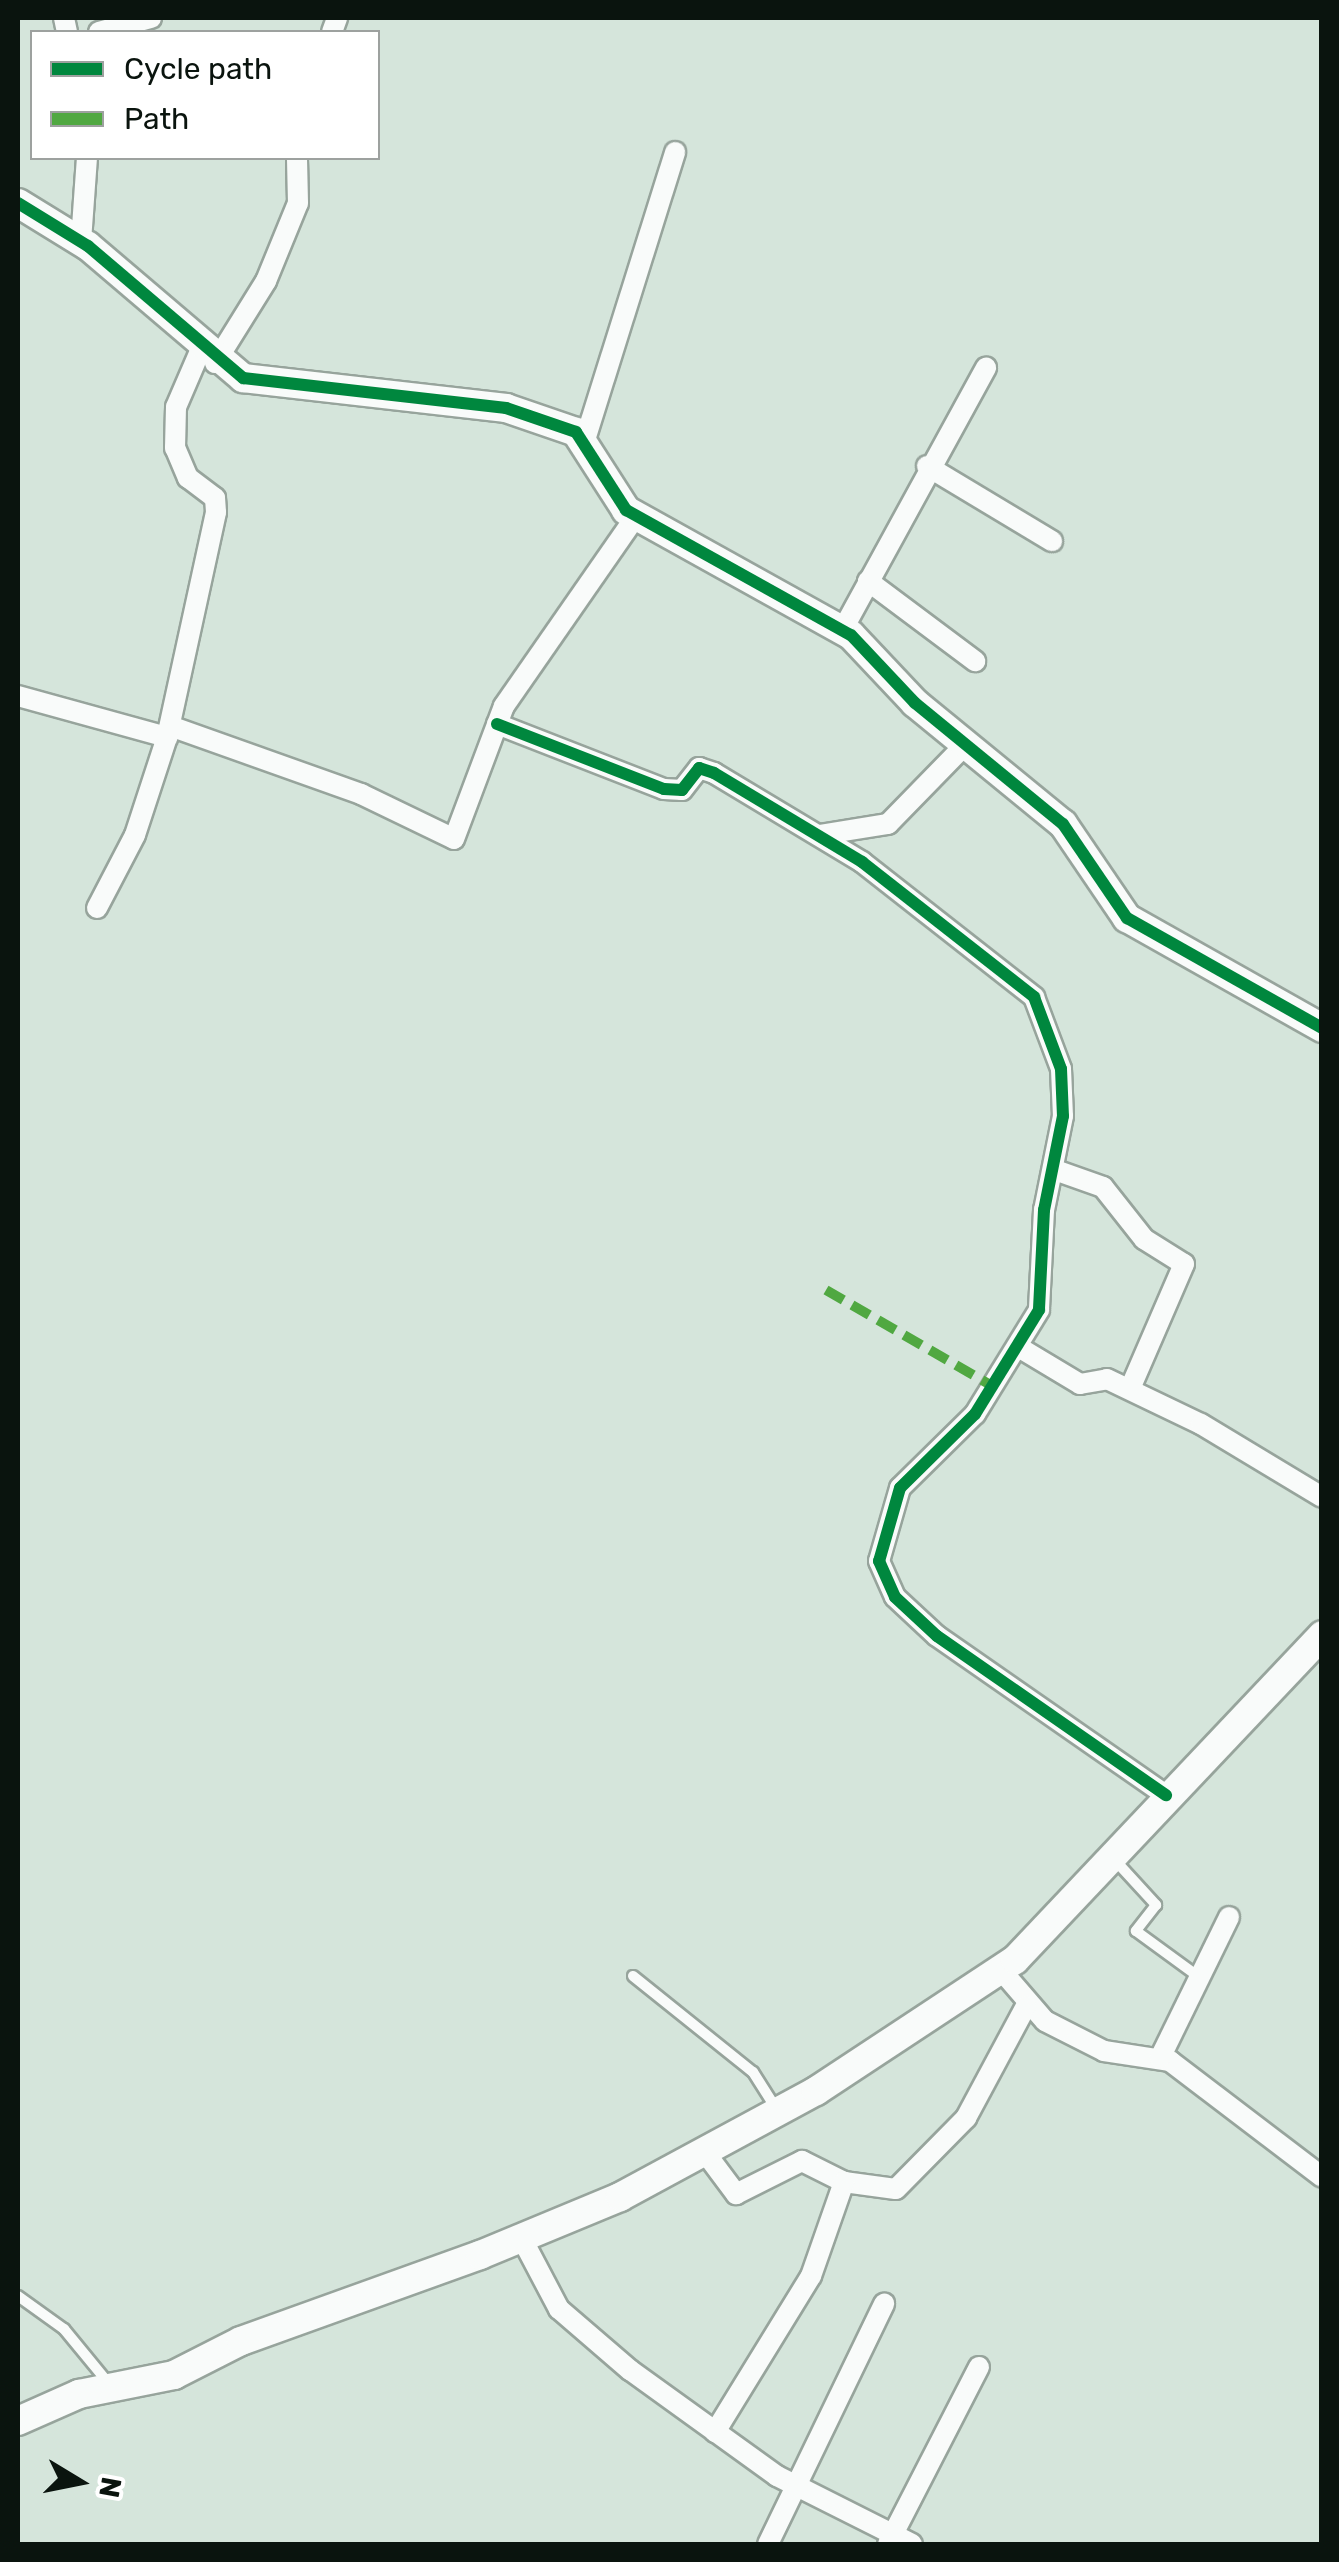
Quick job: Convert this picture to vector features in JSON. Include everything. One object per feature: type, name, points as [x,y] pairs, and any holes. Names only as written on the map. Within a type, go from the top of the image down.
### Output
[{"type":"street","points":[[107,30],[152,18]]},
{"type":"street","points":[[584,443],[675,152]]},
{"type":"street","points":[[82,241],[87,160]]},
{"type":"street","points":[[97,908],[135,835],[169,731],[217,503],[188,478],[175,448],[176,407],[208,356],[266,281],[298,204],[296,160]]},
{"type":"street","points":[[18,203],[82,241],[208,356],[288,389],[506,408],[565,426],[584,443],[636,516],[843,629],[966,744],[1080,842],[1127,918],[1322,1028]]},
{"type":"street","points":[[843,629],[927,466],[986,368]]},
{"type":"street","points":[[927,466],[1052,540]]},
{"type":"street","points":[[18,696],[169,731],[361,794],[447,841],[457,836],[497,724],[636,516]]},
{"type":"street","points":[[868,581],[975,661]]},
{"type":"street","points":[[497,724],[664,789],[682,790],[705,769],[819,836],[1034,997],[1060,1069],[1056,1170],[1044,1210],[1040,1310],[1020,1348],[964,1426],[900,1488],[878,1540],[884,1579],[907,1610],[999,1685],[1142,1771],[1166,1796]]},
{"type":"street","points":[[819,836],[888,824],[966,744]]},
{"type":"street","points":[[1056,1170],[1103,1187],[1144,1240],[1184,1264],[1130,1389]]},
{"type":"street","points":[[1020,1348],[1083,1385],[1107,1379],[1130,1389],[1321,1496]]},
{"type":"street","points":[[711,2162],[734,2193],[797,2161],[844,2182],[889,2191],[921,2170],[966,2118],[1015,1992],[1166,1796],[1322,1636]]},
{"type":"street","points":[[1160,2058],[1229,1917]]},
{"type":"street","points":[[1015,1992],[1104,2051],[1160,2058],[1322,2177]]},
{"type":"street","points":[[18,2421],[112,2387],[174,2375],[711,2162],[778,2111],[1015,1992]]},
{"type":"street","points":[[715,2432],[811,2276],[844,2182]]},
{"type":"street","points":[[520,2235],[550,2296],[715,2432],[798,2487],[898,2541],[979,2366]]},
{"type":"street","points":[[768,2544],[884,2304]]},
{"type":"lane","points":[[1117,1862],[1156,1908],[1136,1931],[1200,1977]]},
{"type":"lane","points":[[633,1976],[753,2072],[778,2111]]},
{"type":"lane","points":[[18,2296],[64,2329],[112,2387]]},
{"type":"marked path","points":[[826,1290],[992,1386]]},
{"type":"cycle path","points":[[18,203],[88,246],[243,378],[506,408],[576,432],[626,510],[851,635],[915,703],[1063,824],[1127,918],[1322,1028]]},
{"type":"cycle path","points":[[497,724],[664,789],[682,790],[699,768],[714,773],[862,862],[1034,997],[1061,1069],[1063,1116],[1044,1210],[1039,1310],[975,1414],[900,1488],[879,1561],[895,1597],[937,1636],[1166,1795]]}]
